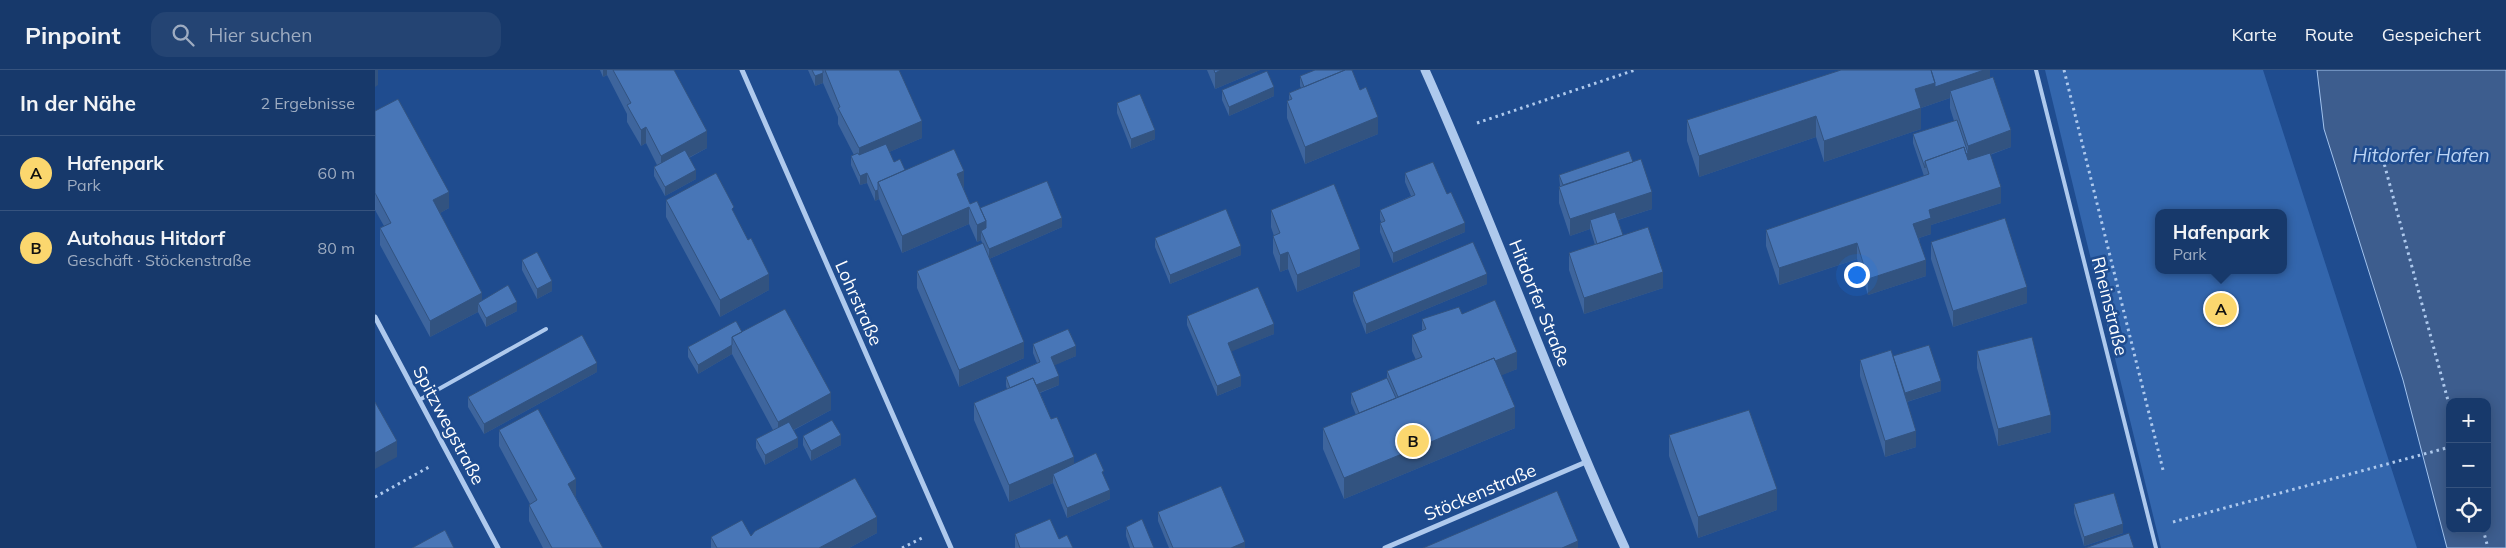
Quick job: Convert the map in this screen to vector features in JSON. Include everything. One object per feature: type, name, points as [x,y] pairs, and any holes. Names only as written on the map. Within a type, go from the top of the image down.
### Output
[{"type":"street","name":"Lohrstraße","points":[[742,70],[951,548]]},
{"type":"street","name":"Hitdorfer Straße","points":[[1425,70],[1452,131],[1586,462],[1625,548]]},
{"type":"street","name":"Spitzwegstraße","points":[[375,317],[421,400],[498,548]]},
{"type":"street","name":"Stöckenstraße","points":[[1385,548],[1586,462]]},
{"type":"lane","name":"Rheinstraße","points":[[2036,70],[2157,548]]},
{"type":"lane","points":[[421,400],[547,330]]},
{"type":"path","points":[[1452,131],[1635,70]]},
{"type":"path","points":[[2064,70],[2164,474]]},
{"type":"path","points":[[2381,152],[2447,398]]},
{"type":"path","points":[[2199,515],[2446,448]]},
{"type":"path","points":[[375,497],[450,455]]},
{"type":"path","points":[[2173,512],[2178,530]]},
{"type":"path","points":[[2484,533],[2488,548]]},
{"type":"shaded area","points":[[2045,70],[2263,70],[2417,548],[2161,548]]},
{"type":"water","name":"Hitdorfer Hafen","points":[[2317,70],[2506,70],[2506,548],[2447,548],[2403,380],[2324,129]]},
{"type":"building","points":[[613,70],[674,70],[707,131],[661,156],[646,127],[641,130],[627,105],[631,103]]},
{"type":"building","points":[[812,70],[823,70],[823,73],[815,76]]},
{"type":"building","points":[[825,70],[899,70],[922,121],[859,148],[838,108],[840,107]]},
{"type":"building","points":[[1315,70],[1345,70],[1304,87],[1300,76]]},
{"type":"building","points":[[1345,70],[1352,70],[1360,90],[1366,87],[1378,117],[1305,147],[1287,101],[1292,99],[1289,93]]},
{"type":"building","points":[[1841,70],[1931,70],[1935,83],[1915,89],[1921,108],[1824,141],[1816,116],[1699,156],[1687,120]]},
{"type":"building","points":[[1931,70],[1984,70],[1935,87]]},
{"type":"building","points":[[1267,71],[1274,87],[1229,107],[1222,90]]},
{"type":"building","points":[[1993,77],[2011,130],[1968,146],[1950,91]]},
{"type":"building","points":[[1140,94],[1155,130],[1131,139],[1117,103]]},
{"type":"building","points":[[398,99],[449,192],[433,200],[482,293],[430,321],[380,228],[391,223],[375,193],[375,111]]},
{"type":"building","points":[[1957,120],[1968,153],[1966,154],[1964,147],[1925,161],[1925,168],[1913,134]]},
{"type":"building","points":[[886,144],[894,162],[900,159],[905,170],[878,182],[878,190],[875,191],[867,173],[860,176],[851,156],[858,153],[859,155]]},
{"type":"building","points":[[1964,147],[1968,160],[1990,153],[2001,187],[1929,210],[1931,218],[1913,224],[1926,260],[1868,279],[1857,243],[1779,268],[1766,230],[1929,174],[1925,161]]},
{"type":"building","points":[[954,149],[964,171],[957,174],[970,204],[977,201],[986,221],[977,225],[969,207],[902,236],[878,182]]},
{"type":"building","points":[[685,150],[696,170],[665,187],[654,167]]},
{"type":"building","points":[[1629,151],[1633,162],[1563,185],[1559,175]]},
{"type":"building","points":[[1641,159],[1652,192],[1570,219],[1559,187]]},
{"type":"building","points":[[1433,162],[1447,194],[1451,192],[1465,223],[1393,253],[1380,223],[1385,221],[1380,210],[1415,195],[1405,173]]},
{"type":"building","points":[[716,173],[734,207],[732,209],[748,240],[751,238],[769,274],[720,300],[666,200]]},
{"type":"building","points":[[1047,181],[1062,218],[989,249],[981,231],[986,228],[986,221],[980,208]]},
{"type":"building","points":[[1334,184],[1360,249],[1297,275],[1288,252],[1280,255],[1273,236],[1280,233],[1271,210]]},
{"type":"building","points":[[1226,209],[1241,246],[1170,275],[1155,238]]},
{"type":"building","points":[[1615,212],[1623,235],[1597,244],[1590,220]]},
{"type":"building","points":[[2005,218],[2027,287],[1953,311],[1931,242]]},
{"type":"building","points":[[1648,227],[1663,272],[1584,298],[1569,253]]},
{"type":"building","points":[[1473,242],[1487,274],[1366,324],[1353,292]]},
{"type":"building","points":[[983,243],[1024,342],[959,370],[917,271]]},
{"type":"building","points":[[537,252],[552,281],[537,289],[522,260]]},
{"type":"building","points":[[508,285],[517,302],[486,318],[478,303]]},
{"type":"building","points":[[1258,287],[1274,324],[1228,343],[1241,376],[1217,386],[1187,316]]},
{"type":"building","points":[[1495,300],[1517,352],[1495,361],[1494,358],[1398,397],[1387,371],[1422,357],[1412,335],[1426,329],[1422,319],[1459,307],[1462,314]]},
{"type":"building","points":[[785,309],[831,393],[778,422],[732,337]]},
{"type":"building","points":[[736,321],[742,332],[732,337],[732,345],[698,365],[688,347]]},
{"type":"building","points":[[1068,329],[1076,346],[1051,357],[1059,376],[1036,385],[1033,378],[1010,388],[1006,377],[1040,362],[1033,344]]},
{"type":"building","points":[[582,335],[597,363],[484,424],[468,397]]},
{"type":"building","points":[[2032,337],[2051,415],[1998,429],[1977,351]]},
{"type":"building","points":[[1929,345],[1941,381],[1905,393],[1893,356]]},
{"type":"building","points":[[1891,350],[1916,431],[1885,441],[1860,360]]},
{"type":"building","points":[[1494,358],[1515,407],[1344,478],[1323,428]]},
{"type":"building","points":[[1033,378],[1051,419],[1057,417],[1074,457],[1009,485],[974,403]]},
{"type":"building","points":[[1387,378],[1396,398],[1359,413],[1351,393]]},
{"type":"building","points":[[375,402],[397,441],[375,453]]},
{"type":"building","points":[[538,409],[576,479],[568,484],[603,548],[552,548],[529,505],[537,500],[499,430]]},
{"type":"building","points":[[1749,410],[1777,489],[1698,517],[1669,435]]},
{"type":"building","points":[[832,420],[841,435],[811,451],[803,436]]},
{"type":"building","points":[[789,422],[798,438],[765,455],[756,439]]},
{"type":"building","points":[[1096,453],[1110,490],[1067,508],[1053,474]]},
{"type":"building","points":[[855,478],[877,517],[819,548],[717,548],[711,537],[742,520],[751,536],[755,531]]},
{"type":"building","points":[[1221,486],[1245,542],[1231,548],[1173,548],[1158,512]]},
{"type":"building","points":[[1557,491],[1578,541],[1562,548],[1423,548]]},
{"type":"building","points":[[2114,493],[2123,524],[2084,537],[2074,504]]},
{"type":"building","points":[[1050,519],[1059,539],[1067,535],[1073,548],[1020,548],[1015,534]]},
{"type":"building","points":[[1142,519],[1154,548],[1134,548],[1126,527]]},
{"type":"building","points":[[445,530],[454,548],[412,548]]},
{"type":"building","points":[[2129,533],[2134,548],[2085,548]]},
{"type":"place","name":"Hafenpark","points":[[2221,309]]},
{"type":"place","name":"Autohaus Hitdorf","points":[[1413,441]]}]
